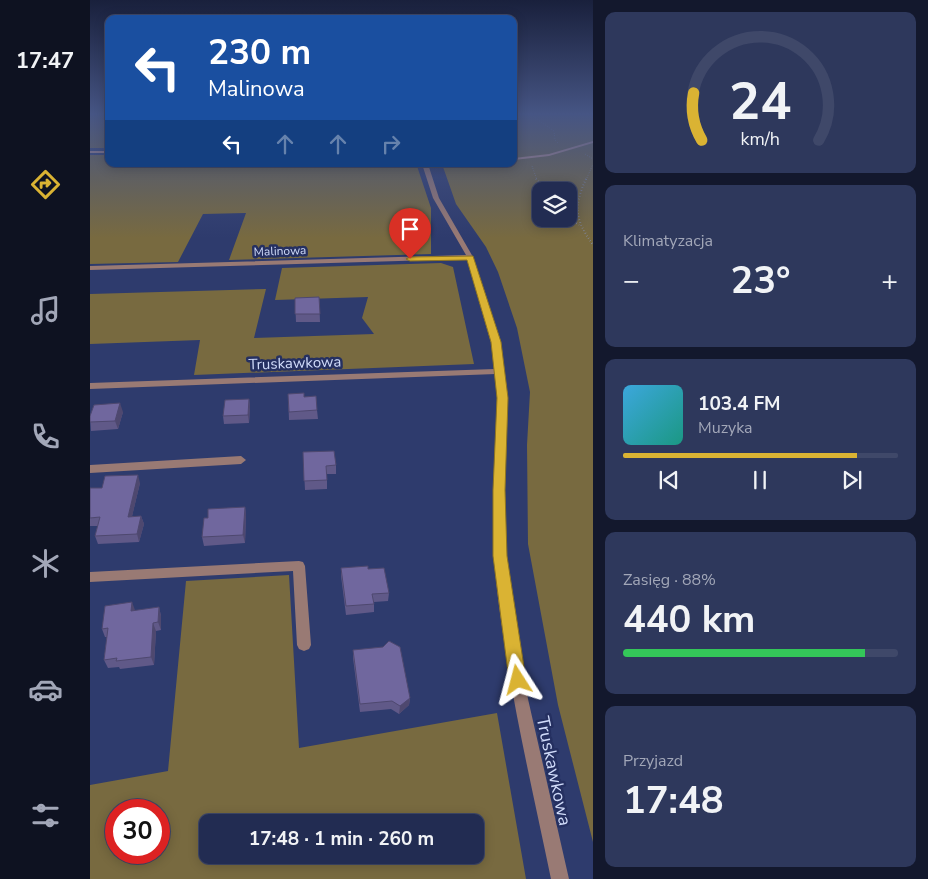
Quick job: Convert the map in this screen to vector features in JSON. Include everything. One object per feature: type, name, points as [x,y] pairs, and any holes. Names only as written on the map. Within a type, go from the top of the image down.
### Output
[{"type":"street","points":[[517,159],[535,156]]},
{"type":"street","name":"Truskawkowa","points":[[426,167],[436,198],[470,258],[496,342],[503,398],[499,490],[500,556],[521,699],[560,879]]},
{"type":"street","name":"Malinowa","points":[[90,268],[470,258]]},
{"type":"street","name":"Truskawkowa","points":[[90,386],[501,371]]},
{"type":"street","points":[[90,469],[241,460]]},
{"type":"street","points":[[90,577],[299,566],[304,645]]},
{"type":"path","points":[[524,158],[532,166],[536,179],[539,182]]},
{"type":"path","points":[[593,164],[576,204],[575,213],[580,225],[593,245]]},
{"type":"shaded area","points":[[90,156],[105,156],[105,167],[417,167],[431,208],[431,254],[229,260],[246,213],[203,214],[178,262],[90,264]]},
{"type":"shaded area","points":[[517,156],[593,156],[593,842],[558,705],[528,544],[527,445],[530,392],[517,328],[498,272],[486,247],[456,204],[443,167],[517,167]]},
{"type":"shaded area","points":[[441,263],[453,267],[474,364],[194,375],[200,340],[90,344],[90,294],[266,289],[254,338],[374,334],[362,318],[368,297],[275,300],[282,268]]},
{"type":"shaded area","points":[[289,575],[299,748],[497,713],[526,879],[90,879],[90,785],[168,771],[186,581]]},
{"type":"building","points":[[319,297],[320,314],[295,314],[295,298]]},
{"type":"building","points":[[304,393],[304,397],[316,396],[317,410],[289,412],[288,394]]},
{"type":"building","points":[[249,399],[248,415],[223,416],[225,400]]},
{"type":"building","points":[[120,403],[115,421],[90,422],[94,405]]},
{"type":"building","points":[[334,451],[336,465],[326,466],[327,480],[304,481],[303,452]]},
{"type":"building","points":[[138,475],[128,517],[141,516],[137,534],[95,536],[100,517],[90,518],[90,488],[102,488],[105,476]]},
{"type":"building","points":[[245,507],[243,535],[202,537],[204,518],[208,518],[208,509]]},
{"type":"building","points":[[368,566],[368,569],[384,568],[389,593],[372,594],[374,604],[346,606],[341,568]]},
{"type":"building","points":[[132,602],[131,611],[159,607],[158,622],[153,623],[151,657],[116,661],[117,658],[104,660],[108,628],[102,629],[105,606]]},
{"type":"building","points":[[389,641],[400,647],[410,698],[400,706],[392,701],[360,704],[353,650],[383,647]]},
{"type":"route","points":[[410,259],[470,258],[477,274],[496,342],[503,398],[499,490],[500,556],[508,624],[518,680]]}]
